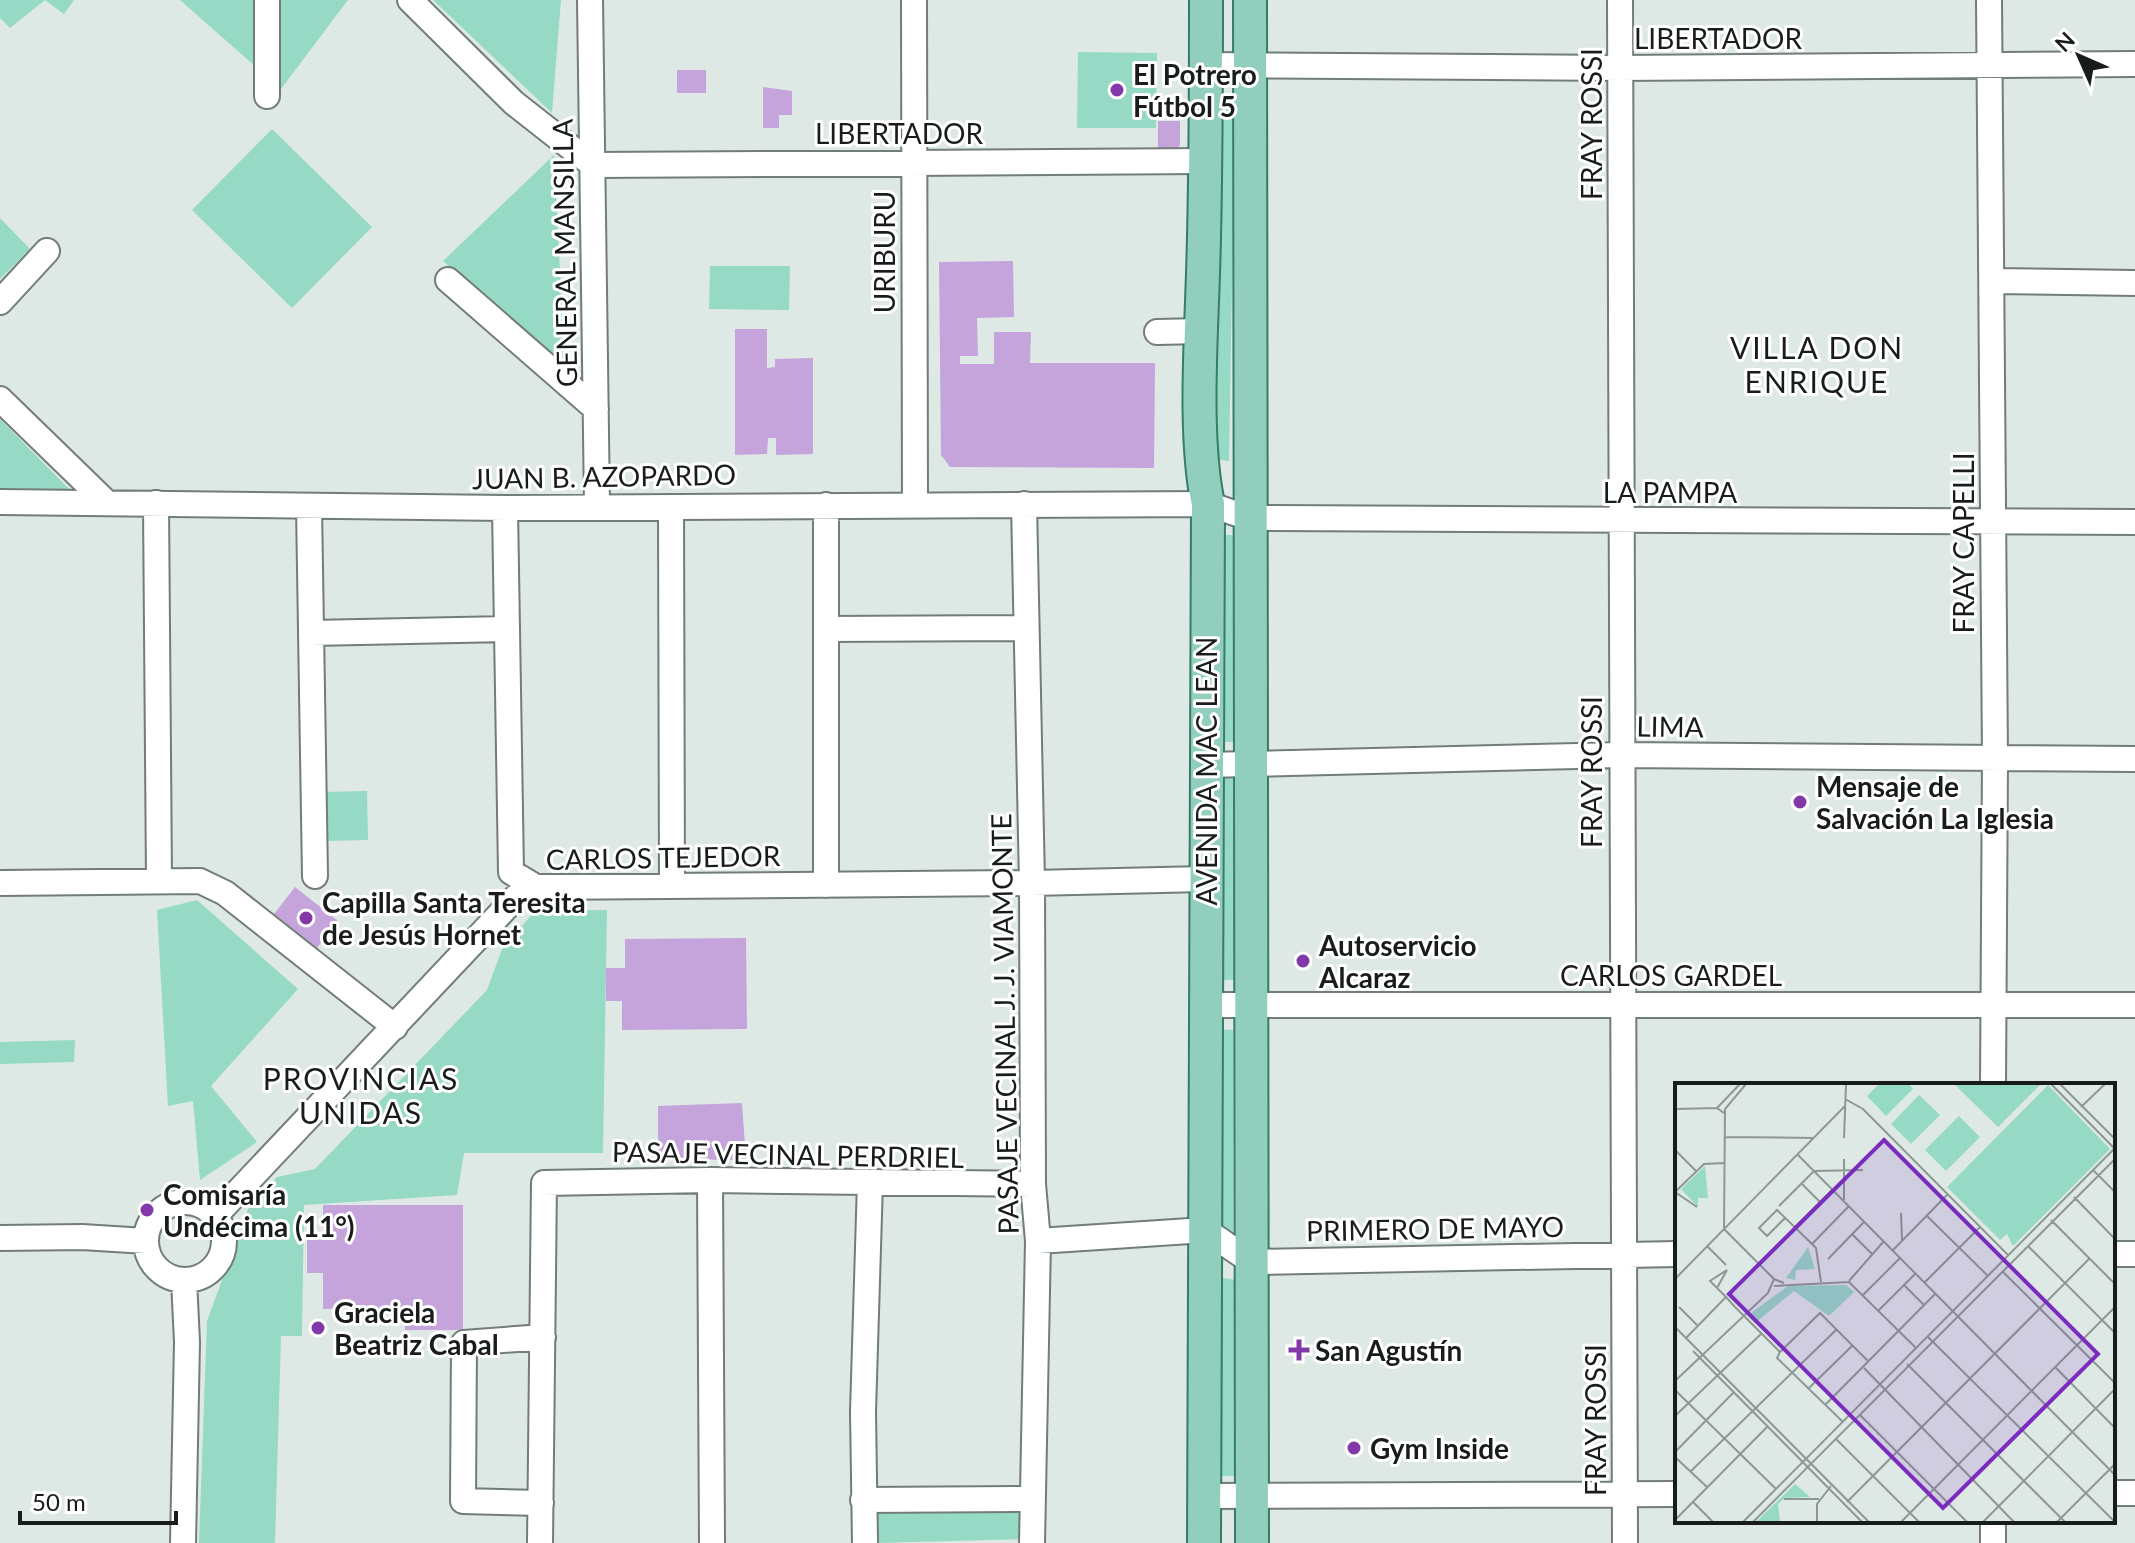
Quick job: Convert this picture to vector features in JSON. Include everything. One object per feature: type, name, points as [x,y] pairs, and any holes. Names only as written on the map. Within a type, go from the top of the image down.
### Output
[{"type":"main road","name":"AVENIDA MAC LEAN","points":[[1204,1543],[1207,1005],[1204,879],[1208,504],[1201,474],[1201,331],[1206,161],[1206,0]]},
{"type":"main road","name":"AVENIDA MAC LEAN","points":[[1250,0],[1252,1543]]},
{"type":"street","points":[[267,0],[267,96]]},
{"type":"street","points":[[410,0],[514,103],[593,165]]},
{"type":"street","name":"GENERAL MANSILLA","points":[[590,0],[597,505]]},
{"type":"street","name":"URIBURU","points":[[914,0],[915,504]]},
{"type":"street","name":"FRAY ROSSI","points":[[1620,0],[1620,755],[1625,1543]]},
{"type":"street","name":"FRAY CAPELLI","points":[[1989,0],[1995,759],[1993,1083]]},
{"type":"street","name":"LIBERTADOR","points":[[1206,65],[1620,68],[2135,64]]},
{"type":"street","name":"LIBERTADOR","points":[[593,165],[1206,161]]},
{"type":"street","points":[[0,302],[47,251]]},
{"type":"street","points":[[448,280],[596,409]]},
{"type":"street","points":[[1992,281],[2135,283]]},
{"type":"street","points":[[1157,332],[1201,331]]},
{"type":"street","points":[[0,399],[106,502]]},
{"type":"street","name":"JUAN B. AZOPARDO","points":[[0,502],[505,508],[597,505],[1208,504]]},
{"type":"street","points":[[156,503],[159,880]]},
{"type":"street","name":"PASAJE VECINAL J. J. VIAMONTE","points":[[1024,504],[1032,883],[1033,1184],[1038,1241],[1032,1543]]},
{"type":"street","name":"LA PAMPA","points":[[1208,504],[1249,518],[2135,522]]},
{"type":"street","points":[[826,505],[826,885]]},
{"type":"street","points":[[309,507],[315,876]]},
{"type":"street","points":[[671,507],[672,886]]},
{"type":"street","points":[[505,508],[511,872],[536,887]]},
{"type":"street","points":[[826,629],[1026,628]]},
{"type":"street","points":[[311,633],[507,629]]},
{"type":"street","name":"LIMA","points":[[1205,765],[1620,755],[2135,759]]},
{"type":"street","name":"CARLOS TEJEDOR","points":[[215,1216],[516,897],[536,887],[1204,879]]},
{"type":"street","points":[[0,883],[200,881],[225,893],[395,1027]]},
{"type":"street","name":"CARLOS GARDEL","points":[[1207,1005],[2135,1005]]},
{"type":"street","points":[[710,1180],[712,1543]]},
{"type":"street","name":"PASAJE VECINAL PERDRIEL","points":[[543,1337],[544,1183],[710,1180],[1033,1184]]},
{"type":"street","points":[[865,1543],[863,1500],[870,1182]]},
{"type":"street","points":[[188,1202],[207,1209],[215,1216],[224,1236],[221,1258],[206,1274],[184,1280],[157,1269],[146,1241],[152,1221],[167,1206],[188,1202]]},
{"type":"street","points":[[1038,1241],[1205,1230],[1252,1262]]},
{"type":"street","points":[[0,1238],[82,1237],[146,1241]]},
{"type":"street","name":"PRIMERO DE MAYO","points":[[1252,1262],[1675,1254]]},
{"type":"street","points":[[183,1543],[187,1342],[184,1280]]},
{"type":"street","points":[[540,1543],[541,1503],[543,1337],[464,1343],[463,1501],[541,1503]]},
{"type":"street","points":[[1205,1496],[1675,1494]]},
{"type":"street","points":[[863,1500],[1033,1499]]},
{"type":"green space","points":[[0,0],[45,0],[10,28],[0,18]]},
{"type":"green space","points":[[45,0],[74,0],[64,14]]},
{"type":"green space","points":[[180,0],[348,0],[281,89]]},
{"type":"green space","points":[[433,0],[561,0],[552,113]]},
{"type":"green space","name":"El Potrero Fútbol 5","points":[[1078,52],[1157,53],[1156,128],[1077,128]]},
{"type":"green space","points":[[1217,100],[1235,100],[1229,461],[1211,459]]},
{"type":"green space","points":[[272,129],[372,227],[292,308],[192,210]]},
{"type":"green space","points":[[554,155],[565,366],[443,261]]},
{"type":"green space","points":[[0,218],[30,249],[0,279]]},
{"type":"green space","points":[[710,266],[790,266],[789,310],[709,309]]},
{"type":"green space","points":[[0,419],[77,497],[0,496]]},
{"type":"green space","points":[[1216,535],[1236,535],[1236,742],[1217,742]]},
{"type":"green space","points":[[1214,772],[1234,772],[1234,980],[1215,980]]},
{"type":"green space","points":[[367,791],[368,840],[323,841],[322,792]]},
{"type":"green space","points":[[197,900],[298,989],[211,1086],[257,1142],[200,1180],[193,1101],[168,1106],[157,910]]},
{"type":"green space","points":[[607,910],[603,1153],[464,1153],[457,1195],[304,1205],[302,1336],[281,1336],[275,1543],[199,1543],[207,1321],[248,1209],[277,1177],[315,1169],[487,990],[502,949],[535,911]]},
{"type":"green space","points":[[1214,1029],[1233,1030],[1233,1237],[1215,1237]]},
{"type":"green space","points":[[75,1040],[74,1062],[0,1064],[0,1042]]},
{"type":"green space","points":[[1218,1277],[1236,1280],[1237,1476],[1219,1476]]},
{"type":"green space","points":[[1028,1500],[1028,1539],[875,1543],[874,1504]]},
{"type":"building","points":[[677,70],[706,70],[706,93],[677,93]]},
{"type":"building","points":[[763,87],[792,91],[792,115],[779,115],[779,128],[763,128]]},
{"type":"building","points":[[1158,121],[1180,121],[1180,145],[1169,156],[1158,156]]},
{"type":"building","points":[[1013,261],[1014,317],[977,318],[978,356],[960,356],[960,364],[994,364],[994,332],[1031,332],[1030,363],[1155,363],[1154,468],[950,467],[941,455],[939,262]]},
{"type":"building","points":[[735,329],[767,329],[767,368],[775,367],[775,359],[813,358],[813,454],[776,455],[776,438],[768,438],[767,454],[735,455]]},
{"type":"building","name":"Capilla Santa Teresita de Jesús Hornet","points":[[295,887],[338,921],[317,948],[274,914]]},
{"type":"building","points":[[746,938],[747,1029],[622,1030],[622,1001],[606,1001],[606,968],[625,968],[625,939]]},
{"type":"building","points":[[742,1103],[746,1160],[658,1159],[658,1106]]},
{"type":"building","points":[[323,1205],[463,1205],[463,1330],[405,1330],[405,1308],[323,1309],[323,1273],[307,1273],[307,1235],[323,1235]]},
{"type":"place","name":"El Potrero Fútbol 5","points":[[1117,90]]},
{"type":"place","name":"Mensaje de Salvación La Iglesia","points":[[1800,802]]},
{"type":"place","name":"Capilla Santa Teresita de Jesús Hornet","points":[[306,918]]},
{"type":"place","name":"Autoservicio Alcaraz","points":[[1303,961]]},
{"type":"place","name":"Comisaría Undécima (11°)","points":[[147,1210]]},
{"type":"place","name":"Graciela Beatriz Cabal","points":[[318,1328]]},
{"type":"place","name":"San Agustín","points":[[1299,1350]]},
{"type":"place","name":"Gym Inside","points":[[1354,1448]]},
{"type":"district","name":"VILLA DON ENRIQUE","points":[[1817,364]]},
{"type":"district","name":"PROVINCIAS UNIDAS","points":[[361,1095]]}]
